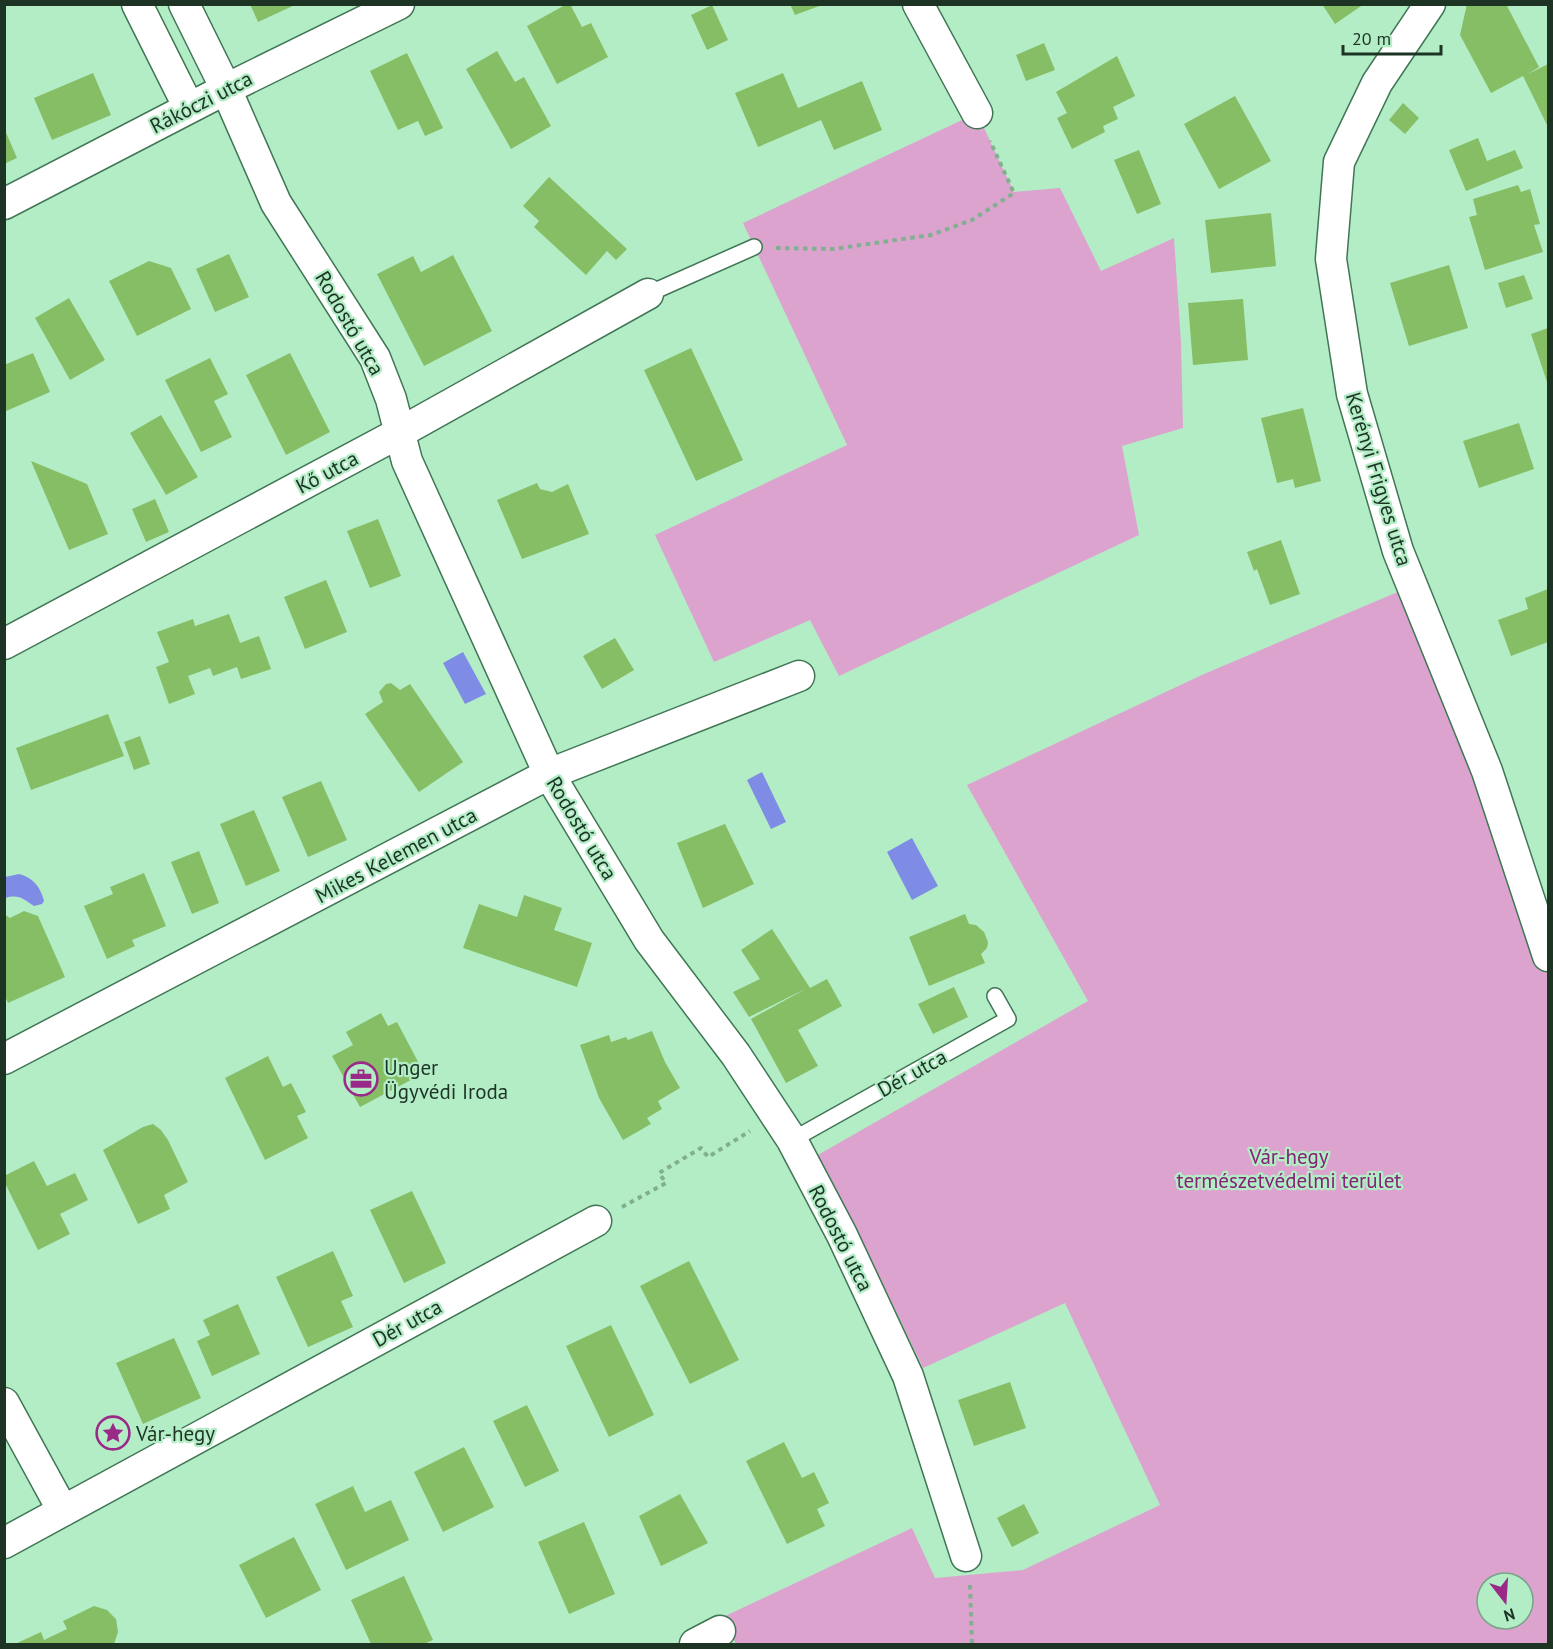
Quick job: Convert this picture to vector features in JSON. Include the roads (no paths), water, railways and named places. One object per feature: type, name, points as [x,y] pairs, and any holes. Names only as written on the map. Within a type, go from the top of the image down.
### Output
[{"type":"street","points":[[137,4],[189,108]]},
{"type":"street","name":"Rodostó utca","points":[[184,4],[226,89],[276,203],[375,358],[391,399],[407,461],[549,774],[649,940],[736,1055],[792,1140],[842,1235],[908,1376],[966,1556]]},
{"type":"street","name":"Rákóczi utca","points":[[4,204],[226,89],[399,4]]},
{"type":"street","points":[[918,4],[977,113]]},
{"type":"street","name":"Kerényi Frigyes utca","points":[[1430,4],[1377,83],[1339,162],[1331,259],[1352,394],[1398,551],[1487,771],[1548,956]]},
{"type":"street","name":"Kő utca","points":[[4,644],[399,433],[648,294]]},
{"type":"street","name":"Mikes Kelemen utca","points":[[4,1059],[549,774],[799,676]]},
{"type":"street","name":"Dér utca","points":[[4,1543],[596,1221]]},
{"type":"street","points":[[4,1403],[63,1511]]},
{"type":"lane","points":[[648,294],[754,247]]},
{"type":"lane","name":"Dér utca","points":[[792,1140],[1008,1019],[995,996]]},
{"type":"water","points":[[463,652],[486,694],[465,704],[443,663]]},
{"type":"water","points":[[762,772],[786,822],[771,829],[747,780]]},
{"type":"water","points":[[912,838],[938,886],[912,900],[887,852]]},
{"type":"water","points":[[19,874],[36,884],[43,896],[42,904],[34,906],[17,897],[5,898],[5,877]]},
{"type":"place","name":"Unger Ügyvédi Iroda","points":[[361,1079]]},
{"type":"place","name":"Vár-hegy","points":[[113,1433]]},
{"type":"park label","name":"Vár-hegy természetvédelmi terület","points":[[1289,1168]]}]
